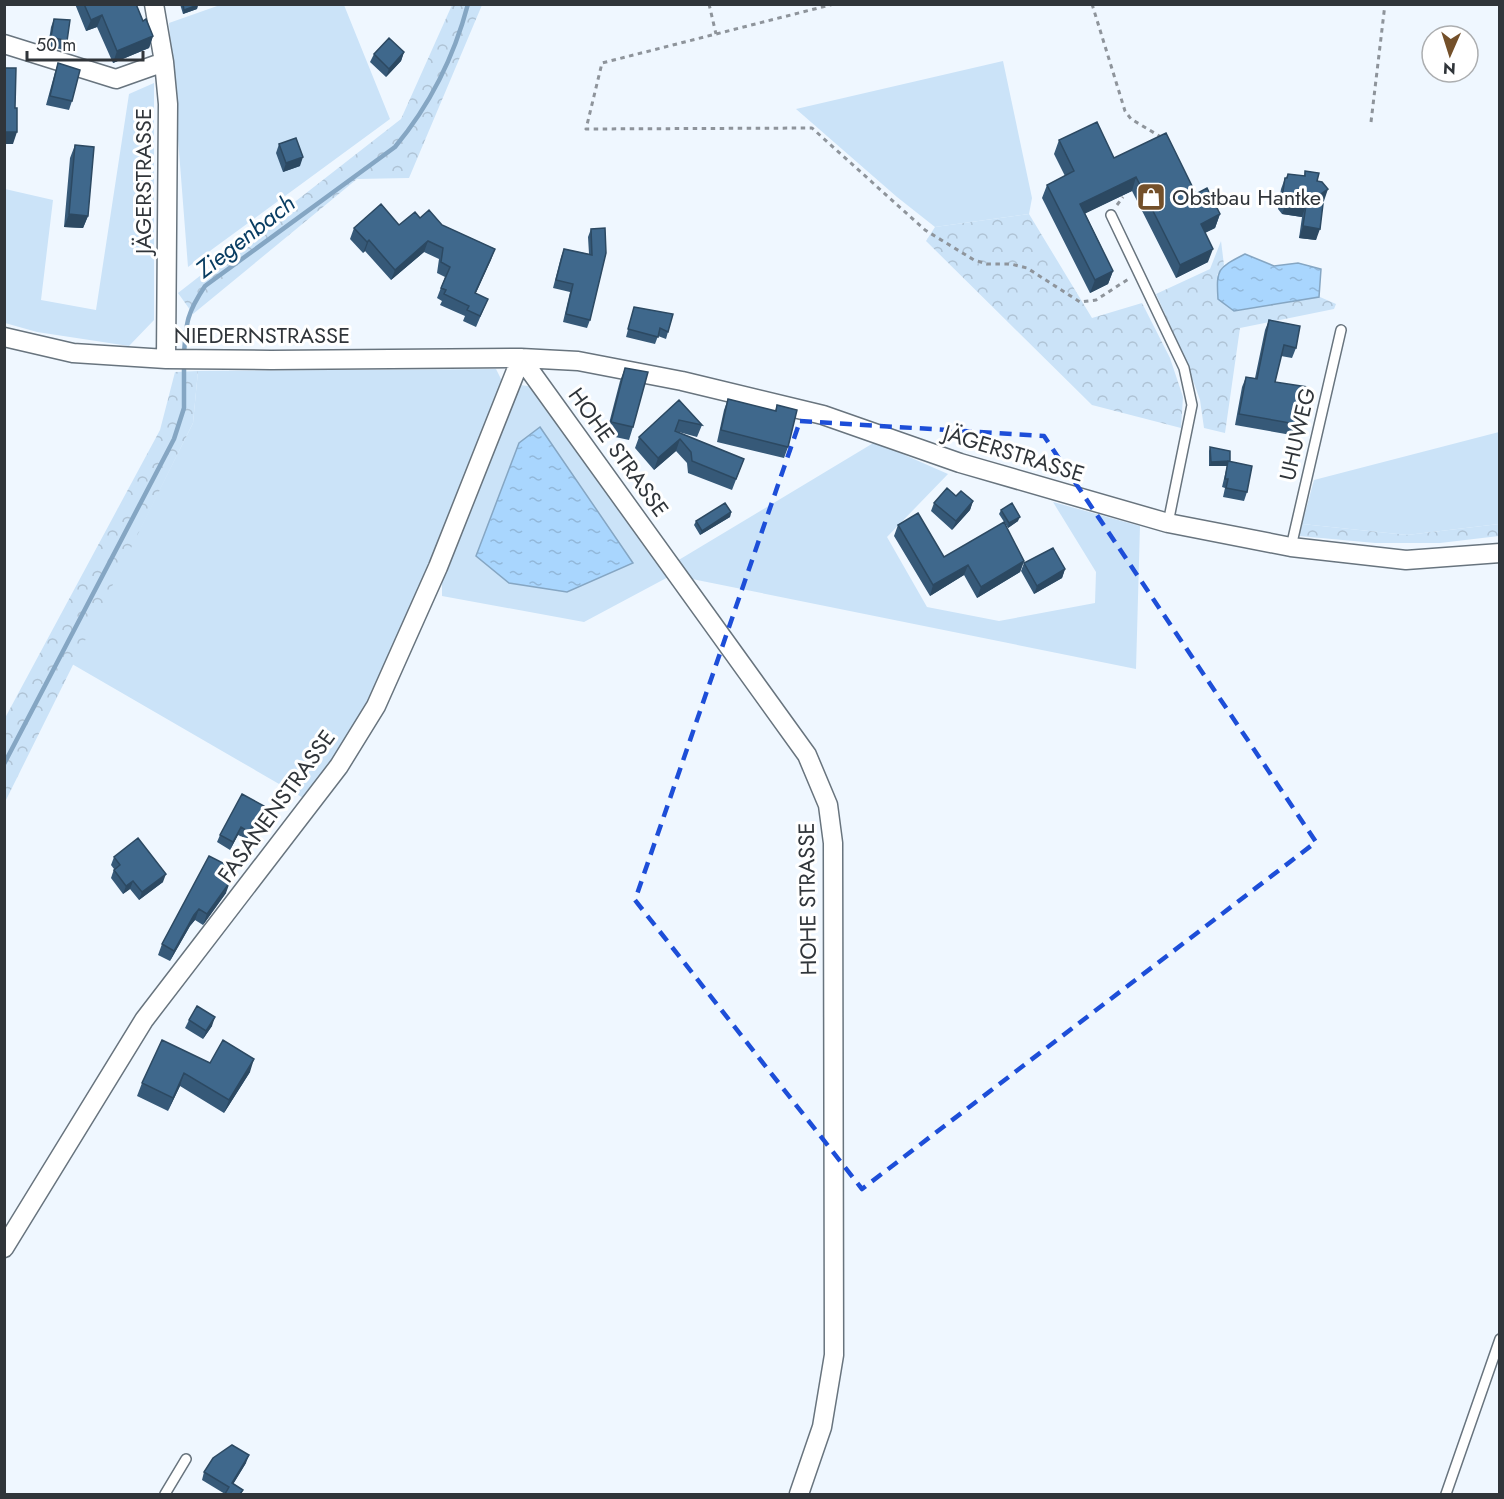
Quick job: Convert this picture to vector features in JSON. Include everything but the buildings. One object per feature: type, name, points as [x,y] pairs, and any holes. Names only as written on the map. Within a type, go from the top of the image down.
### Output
[{"type":"street","name":"JÄGERSTRASSE","points":[[154,4],[164,62],[168,104],[170,359]]},
{"type":"street","points":[[4,44],[116,80],[164,62]]},
{"type":"street","name":"NIEDERNSTRASSE","points":[[4,337],[73,353],[170,359],[521,358]]},
{"type":"street","name":"JÄGERSTRASSE","points":[[521,358],[590,363],[682,381],[823,415],[960,463],[1168,523],[1291,547],[1406,560],[1500,553]]},
{"type":"street","name":"FASANENSTRASSE","points":[[4,1248],[144,1020],[339,766],[376,705],[438,567],[521,358]]},
{"type":"street","name":"HOHE STRASSE","points":[[521,358],[807,755],[828,805],[833,843],[834,1354],[822,1427],[799,1494]]},
{"type":"lane","points":[[1111,215],[1184,368],[1192,405],[1168,523]]},
{"type":"lane","name":"UHUWEG","points":[[1291,547],[1341,330]]},
{"type":"lane","points":[[1446,1494],[1500,1339]]},
{"type":"lane","points":[[165,1494],[186,1459]]},
{"type":"path","points":[[709,4],[716,34]]},
{"type":"path","points":[[834,4],[602,63],[586,129],[812,128],[925,230],[974,260],[987,264],[1011,264],[1027,268],[1080,302],[1096,300],[1140,272]]},
{"type":"path","points":[[1092,4],[1125,111],[1131,119],[1162,138]]},
{"type":"path","points":[[1371,122],[1385,4]]},
{"type":"highlighted area","points":[[800,421],[1044,436],[1316,842],[862,1189],[635,900]]},
{"type":"green space","points":[[220,5],[344,5],[390,119],[188,267],[169,23]]},
{"type":"green space","points":[[452,5],[482,5],[409,178],[357,179],[193,314],[178,293],[401,119]]},
{"type":"green space","points":[[1003,61],[1032,198],[1029,214],[935,227],[796,109]]},
{"type":"green space","points":[[154,83],[154,320],[129,346],[37,332],[5,323],[5,189],[53,200],[41,300],[96,310],[129,94]]},
{"type":"green space","points":[[1029,214],[1092,318],[1142,303],[1170,358],[1183,397],[1181,428],[1092,405],[926,241],[935,227]]},
{"type":"green space","points":[[1221,241],[1224,265],[1217,275],[1234,311],[1320,297],[1336,304],[1334,309],[1240,328],[1225,433],[1204,428],[1200,400],[1186,361],[1156,294],[1210,269]]},
{"type":"green space","points":[[496,369],[504,385],[370,703],[305,799],[72,664],[193,423],[198,371]]},
{"type":"green space","points":[[198,371],[193,423],[5,802],[5,718],[160,430],[175,372]]},
{"type":"green space","points":[[520,385],[535,387],[672,575],[584,622],[442,596],[442,581]]},
{"type":"green space","points":[[1499,432],[1499,524],[1407,535],[1302,524],[1314,480]]},
{"type":"green space","points":[[875,442],[948,474],[887,537],[927,607],[999,621],[1095,603],[1096,572],[1053,502],[1140,526],[1136,669],[692,579],[677,561]]},
{"type":"green space","points":[[1302,524],[1407,535],[1499,524],[1499,536],[1440,543],[1375,543],[1299,536]]},
{"type":"water","points":[[1245,254],[1274,266],[1298,263],[1321,269],[1319,297],[1234,311],[1218,299],[1219,275],[1224,266]]},
{"type":"water","points":[[540,427],[633,563],[567,592],[509,583],[476,556],[519,443]]},
{"type":"waterway","name":"Ziegenbach","points":[[184,354],[188,318],[205,286],[395,147],[408,131],[430,97],[448,61],[468,4]]},
{"type":"waterway","name":"Ziegenbach","points":[[4,764],[174,439],[184,408],[184,362]]},
{"type":"place","name":"Obstbau Hantke","points":[[1151,197]]}]
